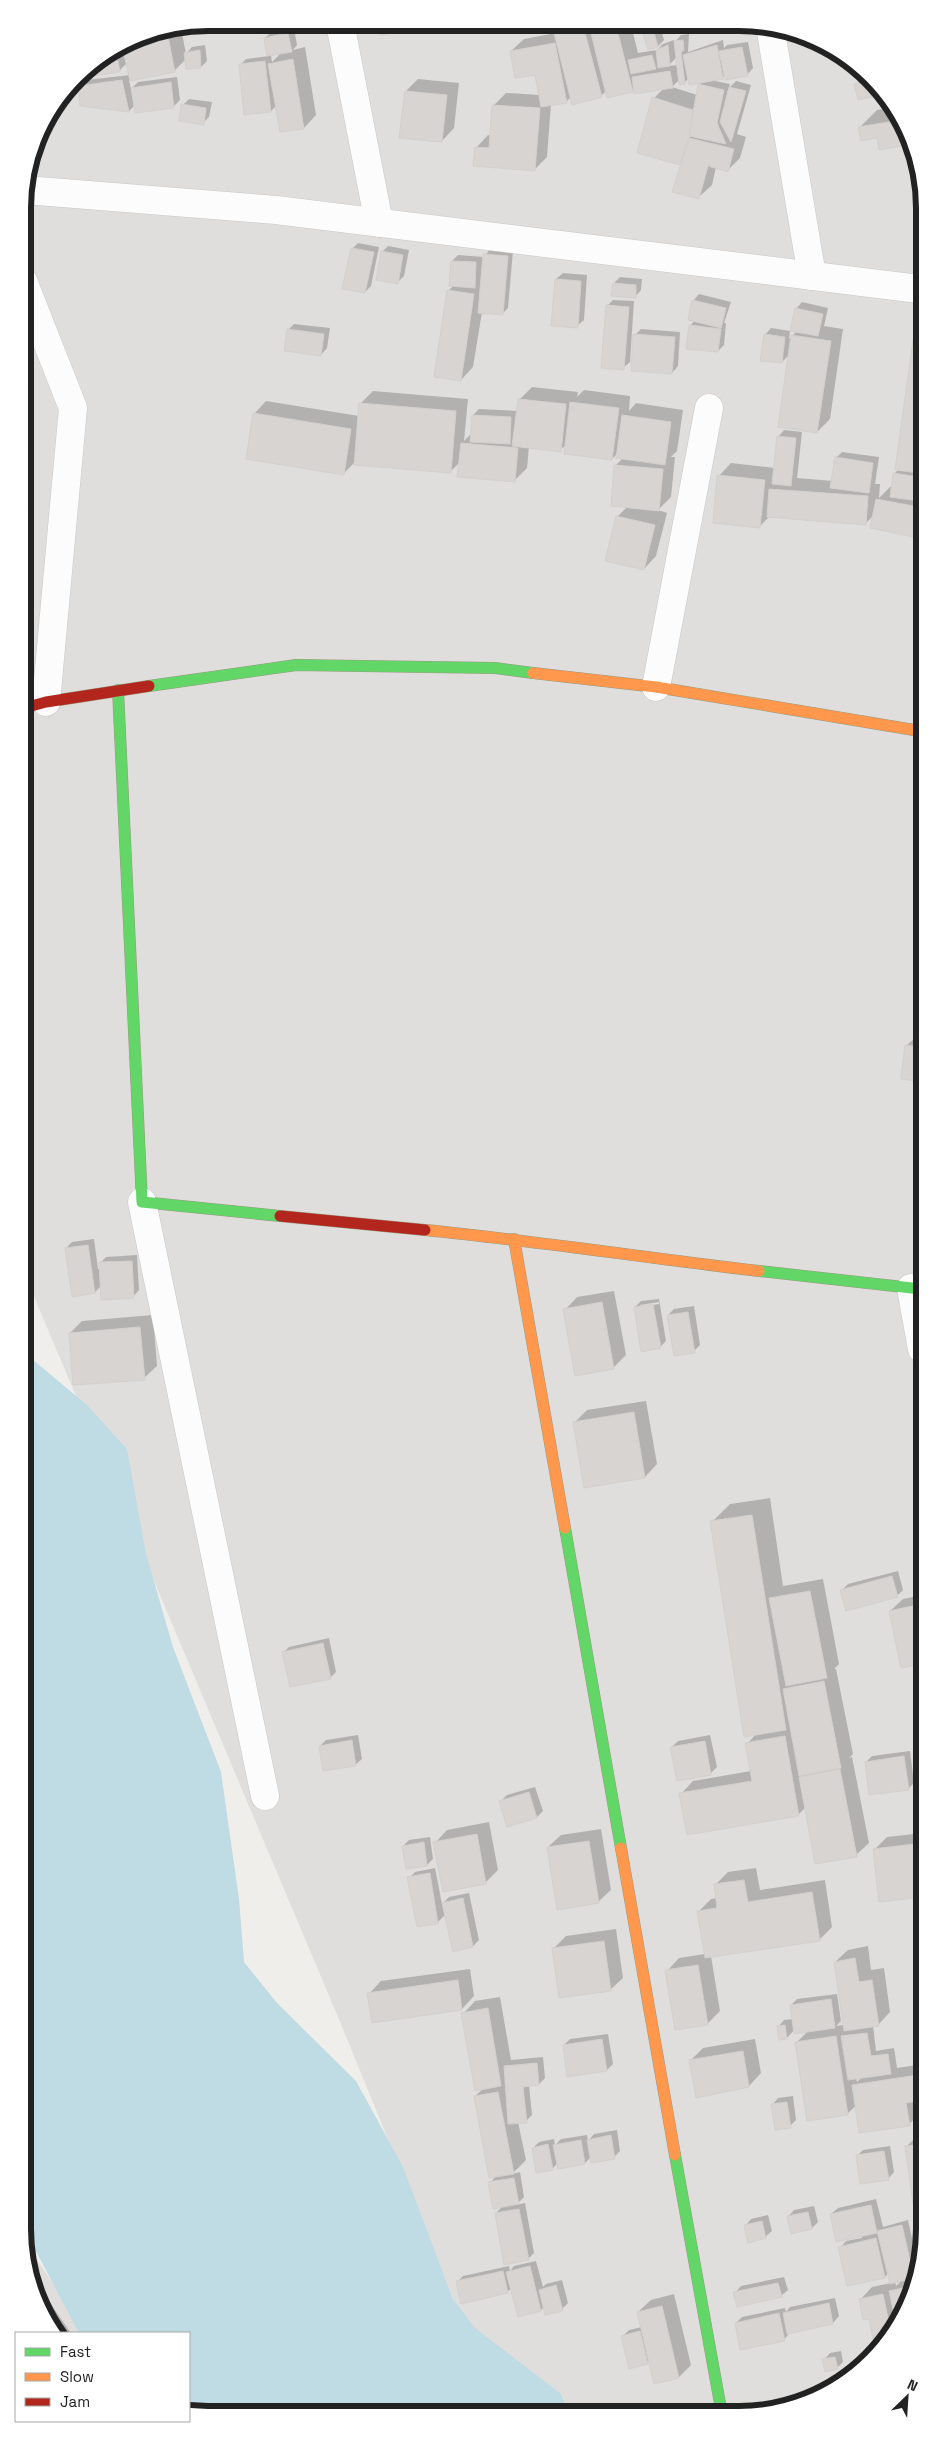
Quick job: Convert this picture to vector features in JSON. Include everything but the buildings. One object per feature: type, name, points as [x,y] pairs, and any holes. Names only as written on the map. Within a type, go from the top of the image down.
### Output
[{"type":"street","points":[[342,32],[379,223]]},
{"type":"street","points":[[771,35],[812,276]]},
{"type":"street","points":[[33,191],[276,210],[916,289]]},
{"type":"street","points":[[31,301],[73,408],[35,705],[118,690],[296,664],[495,668],[656,686],[916,730]]},
{"type":"street","points":[[656,686],[710,408]]},
{"type":"street","points":[[118,690],[142,1202],[265,1796]]},
{"type":"street","points":[[142,1202],[514,1239],[619,1255],[916,1288]]},
{"type":"street","points":[[514,1239],[721,2406]]},
{"type":"shaded area","points":[[739,31],[785,37],[817,49],[837,61],[864,83],[879,100],[898,130],[910,162],[916,208],[916,2229],[910,2275],[898,2307],[879,2337],[847,2369],[817,2388],[785,2400],[739,2406],[497,2406],[338,2017],[31,1289],[31,208],[37,162],[49,130],[61,110],[83,83],[100,68],[130,49],[162,37],[185,33]]},
{"type":"shaded area","points":[[33,2254],[84,2332],[64,2332],[61,2327],[45,2297],[37,2275]]},
{"type":"water","points":[[31,1358],[87,1405],[127,1449],[146,1554],[173,1647],[221,1772],[239,1899],[244,1962],[277,2003],[356,2081],[403,2167],[453,2299],[475,2328],[561,2394],[566,2406],[208,2406],[190,2404],[190,2332],[78,2332],[32,2244],[31,2229]]},
{"type":"traffic: fast","points":[[149,686],[296,665],[495,668],[533,673]]},
{"type":"traffic: fast","points":[[118,690],[142,1202],[280,1216]]},
{"type":"traffic: fast","points":[[759,1271],[916,1288]]},
{"type":"traffic: fast","points":[[565,1528],[621,1848]]},
{"type":"traffic: fast","points":[[675,2155],[720,2406]]},
{"type":"traffic: slow","points":[[533,673],[656,687],[916,730]]},
{"type":"traffic: slow","points":[[425,1230],[759,1271]]},
{"type":"traffic: slow","points":[[514,1239],[565,1528]]},
{"type":"traffic: slow","points":[[621,1848],[675,2155]]},
{"type":"traffic: jam","points":[[31,706],[46,702],[149,686]]},
{"type":"traffic: jam","points":[[280,1216],[425,1230]]}]
